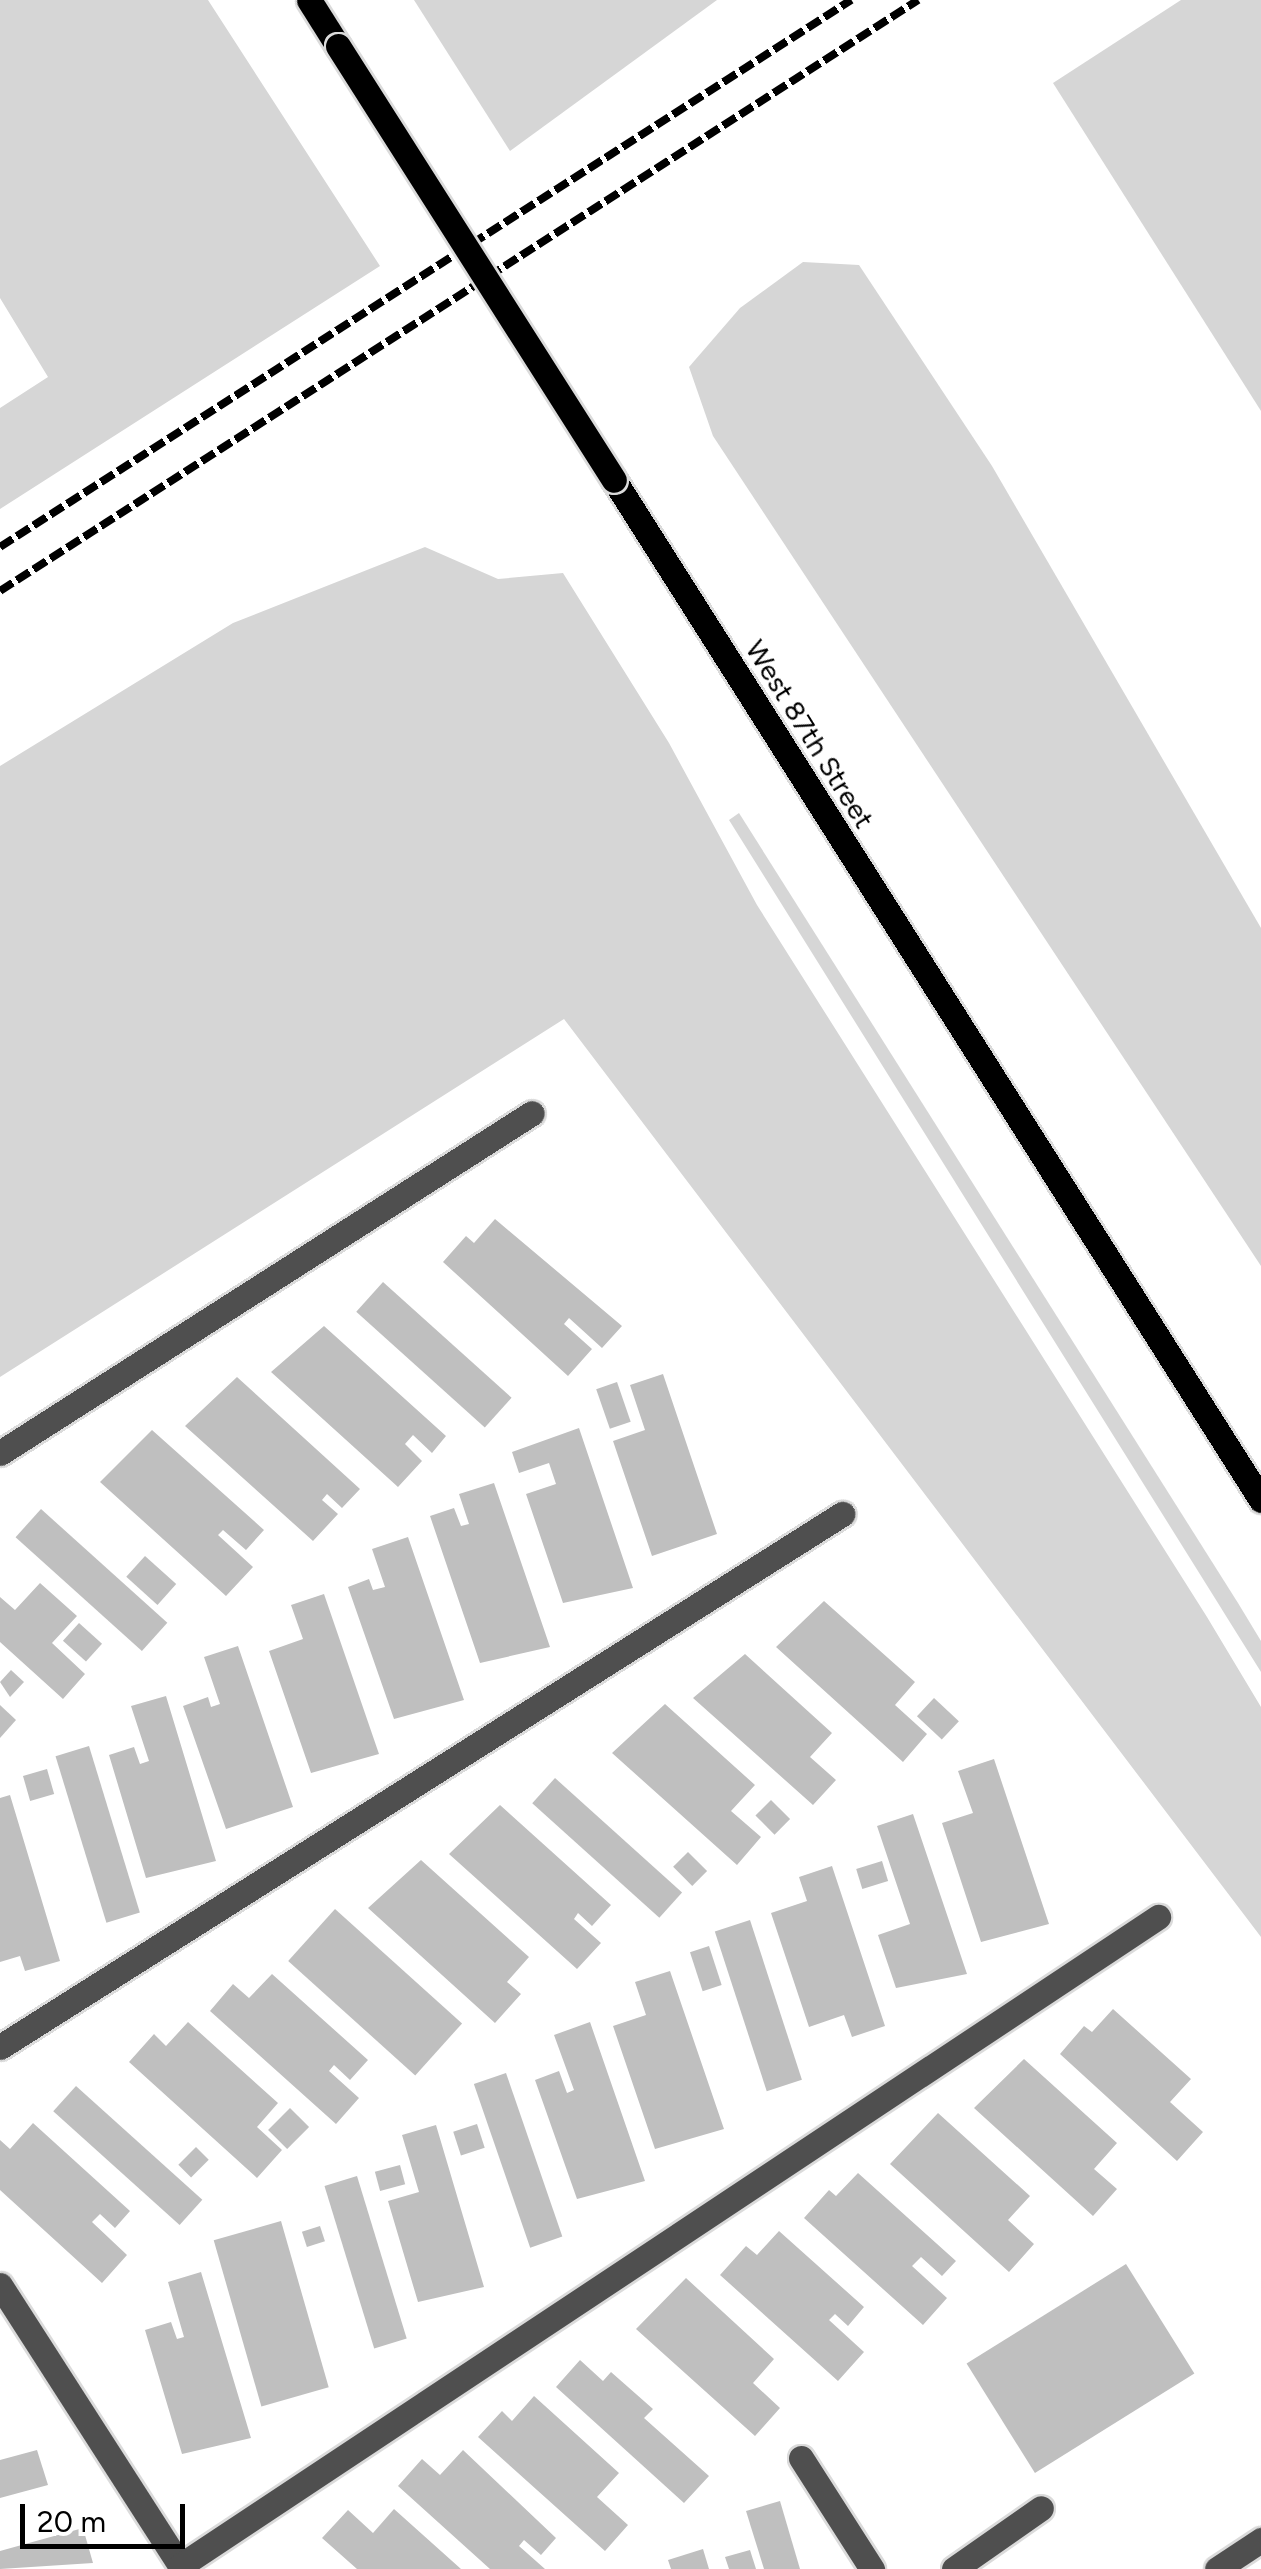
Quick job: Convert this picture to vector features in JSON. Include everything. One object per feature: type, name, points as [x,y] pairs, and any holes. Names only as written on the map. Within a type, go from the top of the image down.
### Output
[{"type":"main road","name":"West 87th Street","points":[[309,0],[1261,1500]]},
{"type":"street","points":[[0,1454],[532,1113]]},
{"type":"street","points":[[0,2047],[842,1514]]},
{"type":"street","points":[[0,2285],[181,2567],[1158,1917]]},
{"type":"street","points":[[802,2458],[872,2569]]},
{"type":"street","points":[[954,2569],[1041,2508]]},
{"type":"street","points":[[1217,2569],[1261,2540]]},
{"type":"shaded area","points":[[0,0],[208,0],[380,266],[0,509],[0,408],[48,377],[0,298]]},
{"type":"shaded area","points":[[414,0],[717,0],[510,151]]},
{"type":"shaded area","points":[[1181,0],[1261,0],[1261,411],[1053,83]]},
{"type":"shaded area","points":[[803,262],[859,265],[992,466],[1261,928],[1261,1266],[713,436],[689,367],[740,308]]},
{"type":"shaded area","points":[[425,547],[498,579],[563,573],[669,743],[757,905],[1207,1617],[1261,1707],[1261,1937],[564,1019],[0,1377],[0,766],[233,623]]},
{"type":"shaded area","points":[[739,813],[1238,1603],[1261,1641],[1261,1672],[729,820]]},
{"type":"building","points":[[495,1219],[622,1326],[602,1348],[569,1318],[564,1324],[592,1349],[568,1376],[443,1262],[466,1236],[474,1243]]},
{"type":"building","points":[[383,1282],[512,1398],[485,1427],[356,1312]]},
{"type":"building","points":[[324,1326],[446,1436],[432,1453],[413,1435],[405,1444],[422,1461],[398,1487],[271,1372]]},
{"type":"building","points":[[663,1374],[717,1534],[652,1556],[613,1441],[645,1430],[630,1385]]},
{"type":"building","points":[[237,1377],[360,1489],[342,1508],[327,1494],[322,1500],[338,1514],[313,1541],[185,1426]]},
{"type":"building","points":[[617,1382],[631,1422],[610,1429],[596,1389]]},
{"type":"building","points":[[579,1428],[633,1588],[563,1603],[526,1494],[556,1484],[549,1463],[519,1473],[512,1452]]},
{"type":"building","points":[[152,1430],[264,1530],[246,1550],[223,1530],[218,1535],[253,1567],[226,1596],[100,1482]]},
{"type":"building","points":[[494,1483],[550,1647],[480,1663],[430,1516],[454,1508],[461,1526],[469,1524],[459,1494]]},
{"type":"building","points":[[41,1509],[167,1623],[142,1651],[16,1537]]},
{"type":"building","points":[[408,1537],[464,1700],[394,1719],[348,1587],[369,1579],[373,1590],[385,1587],[372,1549]]},
{"type":"building","points":[[145,1556],[176,1584],[157,1605],[126,1577]]},
{"type":"building","points":[[40,1583],[77,1616],[52,1643],[85,1674],[63,1699],[0,1642],[0,1597],[15,1610]]},
{"type":"building","points":[[324,1594],[379,1754],[311,1773],[269,1651],[303,1639],[291,1605]]},
{"type":"building","points":[[824,1601],[915,1682],[895,1705],[927,1734],[903,1762],[776,1647]]},
{"type":"building","points":[[79,1623],[102,1644],[86,1662],[63,1641]]},
{"type":"building","points":[[238,1646],[293,1807],[226,1829],[183,1706],[208,1697],[211,1707],[220,1704],[204,1657]]},
{"type":"building","points":[[745,1654],[832,1733],[810,1757],[836,1780],[813,1805],[693,1698]]},
{"type":"building","points":[[11,1670],[24,1682],[10,1697],[0,1682]]},
{"type":"building","points":[[166,1696],[216,1861],[146,1878],[109,1755],[134,1747],[140,1764],[149,1761],[131,1706]]},
{"type":"building","points":[[934,1698],[959,1721],[942,1739],[917,1716]]},
{"type":"building","points":[[665,1704],[755,1785],[731,1811],[761,1837],[737,1865],[612,1753]]},
{"type":"building","points":[[0,1705],[16,1720],[0,1738]]},
{"type":"building","points":[[89,1746],[140,1912],[106,1923],[56,1756]]},
{"type":"building","points":[[994,1759],[1049,1924],[981,1942],[942,1823],[973,1813],[958,1771]]},
{"type":"building","points":[[47,1769],[54,1794],[30,1801],[23,1776]]},
{"type":"building","points":[[555,1778],[682,1892],[659,1918],[532,1803]]},
{"type":"building","points":[[10,1795],[60,1961],[25,1971],[20,1956],[0,1962],[0,1798]]},
{"type":"building","points":[[771,1800],[790,1819],[775,1835],[755,1816]]},
{"type":"building","points":[[500,1805],[611,1905],[592,1926],[578,1913],[574,1919],[601,1943],[577,1969],[449,1854]]},
{"type":"building","points":[[913,1814],[967,1974],[896,1988],[878,1935],[910,1924],[877,1826]]},
{"type":"building","points":[[688,1852],[707,1871],[692,1886],[673,1867]]},
{"type":"building","points":[[421,1860],[529,1957],[507,1982],[521,1994],[495,2023],[368,1908]]},
{"type":"building","points":[[882,1861],[888,1881],[862,1889],[856,1869]]},
{"type":"building","points":[[832,1866],[885,2026],[852,2037],[844,2015],[809,2027],[771,1913],[807,1901],[799,1877]]},
{"type":"building","points":[[335,1909],[462,2023],[415,2075],[288,1961]]},
{"type":"building","points":[[750,1920],[802,2080],[767,2091],[715,1931]]},
{"type":"building","points":[[709,1946],[722,1985],[703,1991],[690,1952]]},
{"type":"building","points":[[670,1971],[724,2129],[655,2149],[613,2026],[646,2015],[635,1982]]},
{"type":"building","points":[[272,1974],[368,2060],[350,2080],[334,2065],[329,2071],[359,2098],[336,2124],[210,2011],[233,1984],[249,1998]]},
{"type":"building","points":[[1113,2009],[1191,2079],[1170,2102],[1203,2132],[1177,2161],[1060,2054],[1084,2026],[1092,2032]]},
{"type":"building","points":[[188,2022],[278,2103],[257,2127],[282,2150],[257,2178],[129,2062],[154,2034],[166,2046]]},
{"type":"building","points":[[590,2022],[645,2181],[577,2199],[535,2080],[559,2071],[567,2093],[574,2090],[554,2035]]},
{"type":"building","points":[[1024,2059],[1117,2143],[1094,2169],[1117,2189],[1093,2216],[974,2108]]},
{"type":"building","points":[[506,2073],[562,2237],[530,2248],[474,2084]]},
{"type":"building","points":[[76,2086],[202,2200],[180,2225],[53,2111]]},
{"type":"building","points":[[290,2108],[309,2127],[287,2149],[268,2130]]},
{"type":"building","points":[[938,2113],[1030,2196],[1008,2220],[1034,2244],[1009,2272],[890,2164]]},
{"type":"building","points":[[33,2123],[130,2211],[115,2228],[100,2214],[92,2222],[127,2255],[102,2283],[0,2190],[0,2140],[10,2149]]},
{"type":"building","points":[[477,2124],[485,2148],[461,2156],[453,2132]]},
{"type":"building","points":[[436,2125],[484,2287],[418,2302],[388,2201],[419,2192],[402,2135]]},
{"type":"building","points":[[196,2147],[209,2160],[191,2177],[178,2165]]},
{"type":"building","points":[[400,2165],[405,2184],[380,2191],[375,2172]]},
{"type":"building","points":[[858,2173],[956,2261],[942,2276],[921,2257],[912,2266],[947,2298],[923,2325],[804,2218],[829,2190],[836,2196]]},
{"type":"building","points":[[357,2176],[407,2339],[374,2349],[324,2186]]},
{"type":"building","points":[[281,2221],[329,2387],[261,2407],[214,2240]]},
{"type":"building","points":[[320,2226],[325,2241],[307,2247],[302,2232]]},
{"type":"building","points":[[779,2231],[864,2307],[848,2326],[835,2314],[829,2320],[864,2352],[838,2381],[720,2275],[746,2246],[757,2255]]},
{"type":"building","points":[[1126,2264],[1194,2373],[1035,2473],[967,2364]]},
{"type":"building","points":[[201,2272],[251,2438],[182,2454],[145,2330],[171,2322],[177,2339],[184,2337],[168,2282]]},
{"type":"building","points":[[686,2278],[774,2359],[753,2383],[780,2408],[755,2436],[636,2329]]},
{"type":"building","points":[[580,2360],[603,2381],[611,2372],[653,2409],[644,2418],[709,2476],[684,2503],[556,2387]]},
{"type":"building","points":[[534,2396],[619,2473],[597,2497],[628,2525],[605,2551],[478,2437],[502,2411],[512,2421]]},
{"type":"building","points":[[37,2450],[48,2485],[0,2498],[0,2460]]},
{"type":"building","points":[[463,2450],[556,2538],[541,2555],[524,2540],[519,2546],[545,2569],[490,2569],[398,2486],[422,2459],[440,2475]]},
{"type":"building","points":[[780,2501],[800,2569],[764,2569],[746,2511]]},
{"type":"building","points":[[394,2509],[461,2569],[357,2569],[322,2538],[348,2510],[373,2533]]},
{"type":"building","points":[[83,2528],[93,2563],[0,2569],[0,2551]]},
{"type":"building","points":[[703,2549],[709,2569],[671,2569],[668,2560]]},
{"type":"building","points":[[750,2550],[756,2569],[729,2569],[725,2557]]},
{"type":"railway","points":[[0,547],[851,0]]},
{"type":"railway","points":[[0,591],[918,0]]}]
